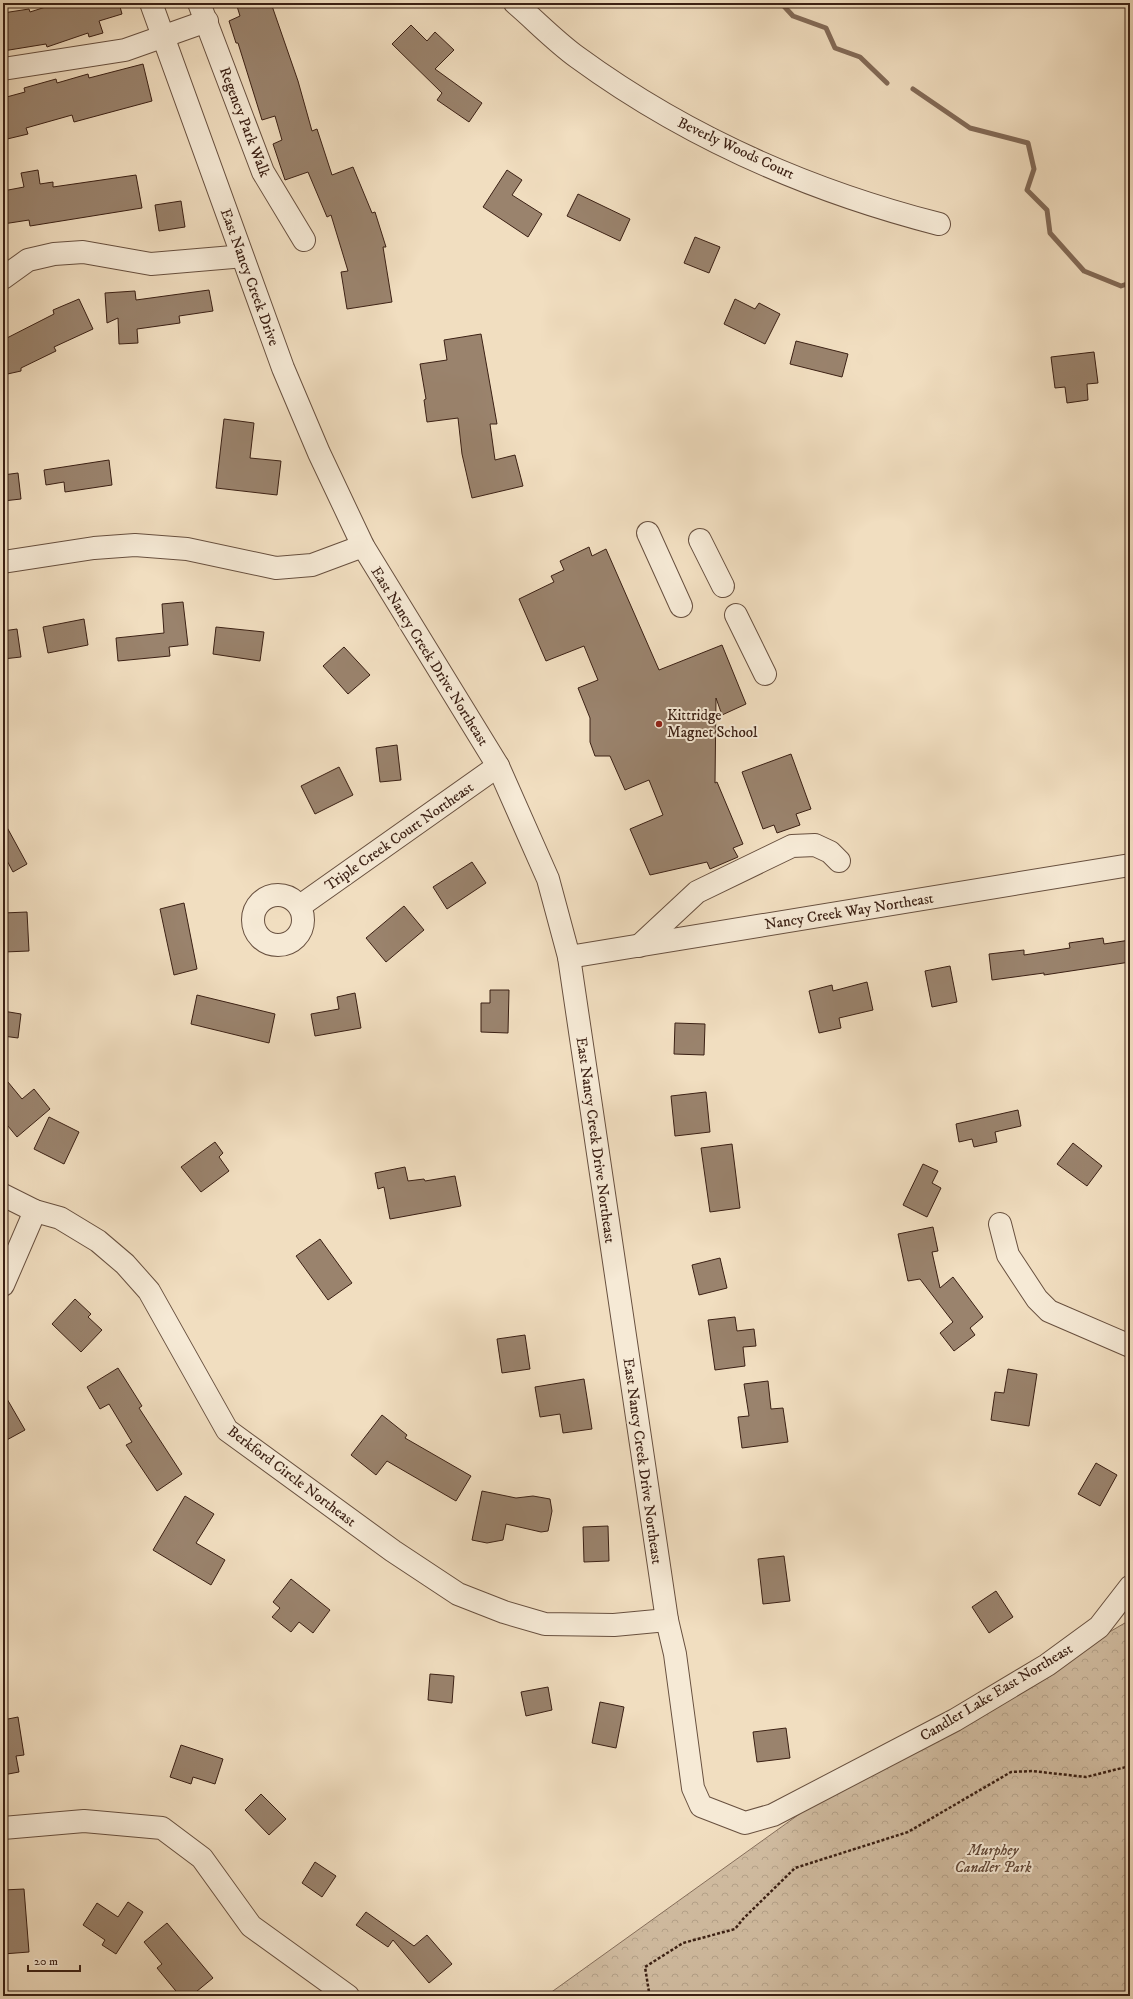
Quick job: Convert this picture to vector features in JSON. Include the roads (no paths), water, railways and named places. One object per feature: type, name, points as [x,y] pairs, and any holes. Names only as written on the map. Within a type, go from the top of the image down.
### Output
[{"type":"street","name":"East Nancy Creek Drive","points":[[151,3],[283,368],[335,488],[363,546]]},
{"type":"street","name":"Beverly Woods Court","points":[[515,3],[576,56],[620,86],[689,129],[768,165],[848,196],[891,212],[939,224]]},
{"type":"street","name":"Regency Park Walk","points":[[3,69],[125,50],[164,38],[203,12],[263,172],[304,240]]},
{"type":"street","points":[[3,278],[28,260],[54,254],[83,252],[152,264],[233,257],[241,254]]},
{"type":"street","points":[[648,533],[681,606]]},
{"type":"street","points":[[700,540],[723,586]]},
{"type":"street","points":[[3,562],[94,548],[135,545],[187,549],[276,568],[312,565],[363,546]]},
{"type":"street","name":"East Nancy Creek Drive Northeast","points":[[363,546],[498,766]]},
{"type":"street","points":[[736,615],[765,674]]},
{"type":"street","points":[[498,766],[548,879],[569,957]]},
{"type":"street","name":"Triple Creek Court Northeast","points":[[300,906],[498,766]]},
{"type":"street","points":[[639,946],[697,892],[792,846],[815,845],[830,852],[839,861]]},
{"type":"street","name":"Nancy Creek Way Northeast","points":[[569,957],[1130,865]]},
{"type":"street","name":"East Nancy Creek Drive Northeast","points":[[569,957],[666,1620],[675,1654],[693,1788],[701,1806],[745,1823],[773,1815],[846,1777]]},
{"type":"street","name":"Berkford Circle Northeast","points":[[3,1195],[36,1211],[60,1218],[98,1241],[125,1264],[149,1291],[227,1430],[393,1551],[458,1594],[504,1612],[545,1624],[614,1625],[666,1620]]},
{"type":"street","points":[[3,1285],[36,1211]]},
{"type":"street","points":[[1000,1224],[1008,1256],[1037,1299],[1049,1311],[1130,1346]]},
{"type":"street","name":"Candler Lake East Northeast","points":[[846,1777],[955,1720],[1047,1665],[1100,1627],[1130,1587]]},
{"type":"street","points":[[3,1828],[84,1821],[162,1828],[202,1858],[251,1926],[348,1996]]},
{"type":"waterway","points":[[781,3],[793,16],[826,28],[835,48],[860,57],[887,83]]},
{"type":"waterway","points":[[913,89],[970,128],[1028,143],[1034,169],[1027,190],[1047,210],[1050,233],[1084,271],[1121,286],[1130,283]]},
{"type":"place","name":"Kittridge Magnet School","points":[[659,724]]},
{"type":"park label","name":"Murphey Candler Park","points":[[993,1858]]}]
